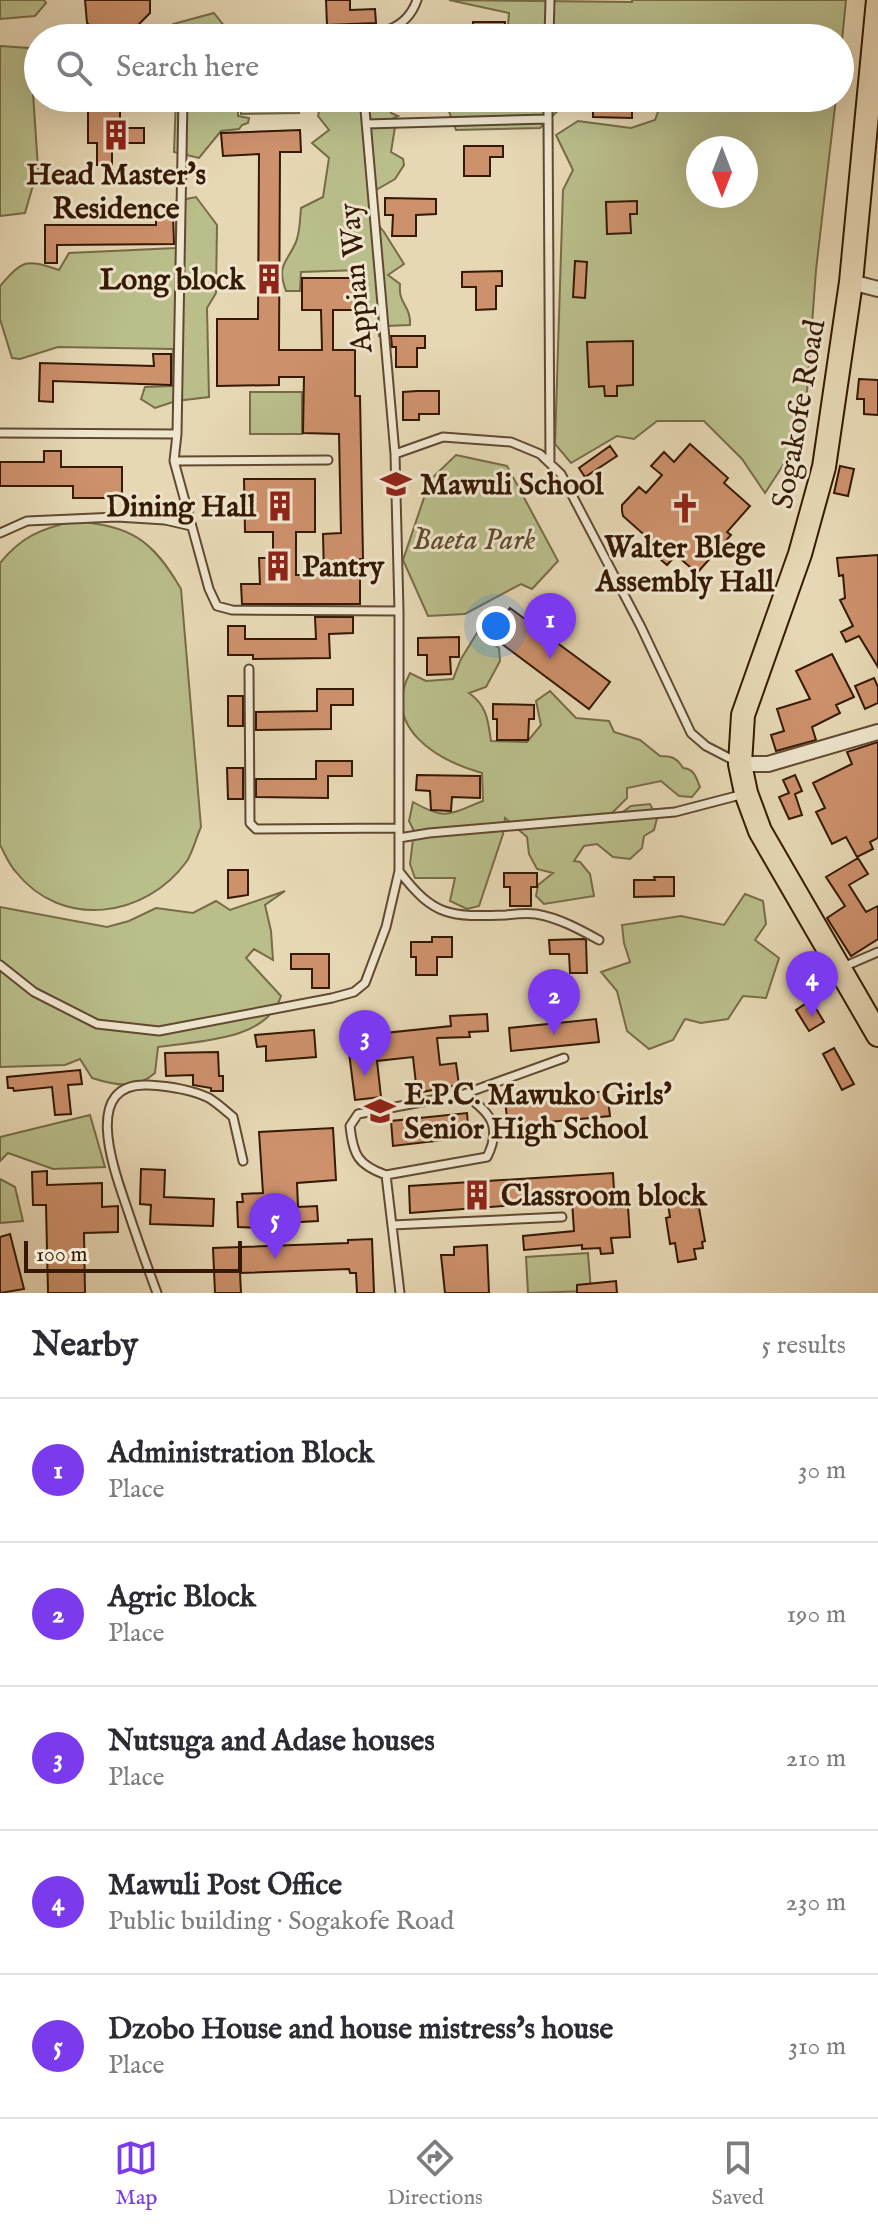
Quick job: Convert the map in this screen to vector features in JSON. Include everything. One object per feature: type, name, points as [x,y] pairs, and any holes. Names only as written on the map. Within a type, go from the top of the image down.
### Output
[{"type":"main road","name":"Sogakofe Road","points":[[878,0],[851,282],[824,467],[800,554],[743,715],[740,764],[746,793],[760,831],[878,1035]]},
{"type":"street","points":[[851,282],[878,289]]},
{"type":"street","points":[[740,764],[768,764],[878,732]]},
{"type":"lane","points":[[402,24],[413,12],[417,0]]},
{"type":"lane","points":[[549,24],[550,0]]},
{"type":"lane","points":[[183,112],[174,461],[209,589],[217,606],[232,610],[399,611]]},
{"type":"lane","name":"Appian Way","points":[[0,965],[34,992],[97,1024],[159,1031],[332,998],[354,992],[365,983],[386,927],[399,871],[399,611],[395,454],[365,112]]},
{"type":"lane","points":[[548,112],[550,463]]},
{"type":"lane","points":[[366,124],[548,119]]},
{"type":"lane","points":[[0,433],[177,434]]},
{"type":"lane","points":[[395,454],[443,437],[511,442],[540,454],[561,474],[634,613],[691,733],[706,746],[740,764]]},
{"type":"lane","points":[[174,461],[328,460]]},
{"type":"lane","points":[[0,533],[27,521],[117,517],[165,520],[191,526]]},
{"type":"lane","points":[[249,669],[250,823],[256,829],[399,828]]},
{"type":"lane","points":[[399,838],[675,812],[746,793]]},
{"type":"lane","points":[[399,871],[417,894],[440,911],[467,915],[535,914],[566,922],[599,940]]},
{"type":"lane","points":[[840,968],[878,952]]},
{"type":"lane","points":[[464,1094],[485,1110],[494,1126],[493,1144],[487,1157],[386,1175],[364,1167],[352,1146],[350,1126],[358,1114],[464,1094],[564,1058]]},
{"type":"lane","points":[[157,1293],[115,1173],[107,1139],[107,1116],[114,1098],[137,1084],[162,1085],[209,1098],[233,1117],[243,1161]]},
{"type":"lane","points":[[386,1175],[400,1293]]},
{"type":"lane","points":[[392,1225],[562,1217]]},
{"type":"green space","points":[[0,0],[44,0],[46,3],[35,16],[0,19]]},
{"type":"green space","points":[[449,0],[846,0],[844,24],[508,24],[509,13]]},
{"type":"green space","points":[[214,13],[223,24],[173,24]]},
{"type":"green space","points":[[0,46],[24,48],[24,112],[34,112],[38,168],[25,213],[0,216]]},
{"type":"green space","points":[[175,112],[238,112],[238,116],[249,118],[248,123],[239,129],[221,131],[199,158],[174,152]]},
{"type":"green space","points":[[241,112],[299,112],[299,113]]},
{"type":"green space","points":[[319,112],[391,112],[398,116],[390,120],[395,127],[391,152],[403,159],[404,165],[395,179],[376,190],[372,217],[404,264],[388,275],[400,284],[410,325],[387,326],[387,336],[379,336],[378,312],[361,308],[360,270],[301,272],[300,291],[286,291],[283,282],[282,269],[297,238],[301,208],[323,197],[329,158],[312,143],[329,130],[318,116]]},
{"type":"green space","points":[[449,112],[557,112],[540,128],[456,130]]},
{"type":"green space","points":[[658,112],[834,112],[816,270],[804,433],[765,493],[742,459],[704,421],[657,421],[634,439],[617,436],[571,463],[555,444],[563,190],[573,170],[556,135],[578,121],[631,128],[655,120]]},
{"type":"green space","points":[[196,197],[217,225],[216,293],[207,308],[209,397],[176,401],[155,408],[141,399],[145,387],[173,386],[173,349],[58,347],[20,359],[12,358],[0,319],[0,286],[20,266],[32,263],[59,270],[69,253],[176,248],[176,201]]},
{"type":"green space","points":[[250,392],[302,392],[302,434],[250,434]]},
{"type":"green space","name":"Baeta Park","points":[[456,455],[507,466],[558,561],[532,589],[521,584],[465,614],[428,616],[403,560],[430,480]]},
{"type":"green space","points":[[74,521],[111,527],[138,538],[160,558],[181,589],[201,827],[187,861],[170,880],[149,895],[127,905],[103,910],[56,903],[35,891],[9,863],[0,845],[0,563],[16,546],[33,535]]},
{"type":"green space","points":[[477,633],[499,648],[500,661],[486,687],[469,693],[483,708],[491,741],[527,742],[541,725],[536,701],[550,691],[576,718],[609,721],[614,732],[640,740],[660,756],[674,758],[696,777],[700,787],[692,797],[679,796],[661,781],[627,788],[627,798],[613,812],[617,816],[631,806],[650,804],[657,818],[654,830],[644,836],[642,848],[630,859],[613,857],[597,844],[584,846],[574,861],[580,862],[590,874],[594,896],[544,904],[536,896],[538,885],[553,873],[537,869],[529,854],[527,837],[505,818],[503,834],[479,906],[467,909],[450,901],[455,878],[415,878],[410,864],[414,831],[409,821],[413,802],[433,812],[448,814],[483,801],[482,773],[447,759],[418,738],[408,725],[403,710],[403,692],[410,673],[426,681],[453,679]]},
{"type":"green space","points":[[285,891],[265,905],[273,960],[254,949],[246,958],[281,996],[262,1022],[229,1036],[158,1047],[155,1073],[133,1084],[92,1078],[80,1059],[65,1065],[0,1067],[0,907],[107,927],[156,908],[193,913],[216,901],[230,910]]},
{"type":"green space","points":[[745,894],[763,901],[766,924],[755,940],[779,958],[766,998],[743,996],[728,1019],[701,1023],[685,1019],[673,1040],[649,1049],[627,1031],[617,991],[601,972],[630,962],[622,925],[681,916],[724,925]]},
{"type":"green space","points":[[90,1115],[105,1167],[53,1169],[8,1153],[0,1161],[0,1137]]},
{"type":"green space","points":[[0,1179],[15,1187],[23,1221],[0,1223]]},
{"type":"green space","points":[[588,1253],[591,1291],[528,1293],[526,1257]]},
{"type":"building","points":[[85,0],[150,0],[150,13],[139,24],[87,23]]},
{"type":"building","points":[[326,0],[350,0],[350,10],[375,9],[376,23],[327,24]]},
{"type":"building","points":[[473,22],[505,22],[505,24]]},
{"type":"building","name":"Head Master's Residence","points":[[88,112],[120,112],[120,128],[144,128],[144,143],[112,143],[112,165],[97,165],[97,143],[88,143]]},
{"type":"building","points":[[593,112],[632,112],[632,118],[593,117]]},
{"type":"building","points":[[300,130],[301,152],[280,152],[279,350],[322,350],[321,310],[302,310],[302,278],[356,278],[356,310],[333,310],[333,350],[355,350],[355,396],[360,396],[363,559],[360,559],[360,604],[242,604],[241,584],[260,584],[259,558],[273,558],[273,532],[245,532],[244,479],[315,479],[315,532],[296,532],[296,575],[324,575],[323,534],[341,533],[339,434],[303,433],[304,377],[279,377],[279,385],[217,386],[217,319],[258,319],[259,154],[223,156],[221,133]]},
{"type":"building","points":[[464,146],[503,146],[503,157],[490,157],[490,176],[464,176]]},
{"type":"building","points":[[385,198],[436,199],[436,214],[416,215],[416,236],[392,236],[393,215],[385,215]]},
{"type":"building","points":[[637,201],[637,214],[630,214],[631,233],[607,234],[606,202]]},
{"type":"building","points":[[156,214],[173,214],[174,244],[57,245],[57,263],[45,263],[45,225],[156,225]]},
{"type":"building","points":[[575,261],[587,262],[585,298],[573,297]]},
{"type":"building","points":[[502,271],[502,286],[496,286],[496,309],[476,310],[476,287],[462,287],[462,272]]},
{"type":"building","points":[[391,336],[425,336],[425,348],[417,348],[417,367],[396,367],[396,347],[392,347]]},
{"type":"building","points":[[633,341],[633,385],[617,386],[617,396],[605,396],[604,386],[589,387],[587,342]]},
{"type":"building","points":[[153,354],[171,354],[171,385],[53,381],[53,402],[39,401],[40,363],[154,366]]},
{"type":"building","points":[[859,379],[878,380],[878,415],[864,414],[864,399],[857,399]]},
{"type":"building","points":[[439,391],[439,414],[419,414],[419,420],[403,420],[403,392]]},
{"type":"building","name":"Walter Blege Assembly Hall","points":[[690,444],[728,478],[724,483],[750,506],[727,532],[731,535],[697,573],[676,555],[667,565],[653,553],[658,547],[623,516],[622,511],[622,505],[639,487],[646,493],[662,475],[651,466],[664,452],[674,462]]},
{"type":"building","points":[[610,446],[617,456],[585,477],[579,468]]},
{"type":"building","points":[[44,451],[61,451],[61,467],[122,467],[122,498],[73,498],[73,486],[0,486],[0,462],[44,462]]},
{"type":"building","points":[[840,466],[854,469],[848,496],[834,493]]},
{"type":"building","points":[[878,555],[878,667],[859,636],[846,642],[841,632],[853,626],[840,600],[845,598],[843,575],[839,576],[837,558]]},
{"type":"building","points":[[510,608],[610,682],[589,709],[490,635]]},
{"type":"building","points":[[315,617],[353,617],[353,633],[329,634],[330,658],[253,659],[253,655],[228,655],[228,626],[245,626],[245,639],[316,639]]},
{"type":"building","points":[[459,637],[459,657],[450,657],[451,674],[427,675],[427,655],[418,655],[418,638]]},
{"type":"building","points":[[832,654],[854,697],[836,705],[840,713],[812,727],[816,740],[776,751],[771,735],[784,731],[777,709],[810,699],[796,671]]},
{"type":"building","points":[[874,678],[878,687],[878,703],[865,709],[855,686]]},
{"type":"building","points":[[317,689],[353,689],[353,705],[331,705],[331,729],[256,730],[256,712],[317,711]]},
{"type":"building","points":[[228,696],[243,696],[243,726],[228,726]]},
{"type":"building","points":[[493,704],[534,705],[534,719],[529,719],[528,740],[497,740]]},
{"type":"building","points":[[878,742],[878,838],[870,842],[873,849],[857,857],[846,837],[832,844],[816,812],[825,808],[813,783],[852,764],[847,752]]},
{"type":"building","points":[[316,761],[352,761],[352,776],[328,776],[328,798],[256,797],[256,779],[316,779]]},
{"type":"building","points":[[227,768],[243,768],[243,799],[228,799]]},
{"type":"building","points":[[417,775],[480,776],[480,798],[452,797],[451,811],[431,810],[430,791],[416,790]]},
{"type":"building","points":[[795,775],[802,791],[795,794],[802,815],[789,819],[779,797],[789,793],[783,780]]},
{"type":"building","points":[[858,858],[868,874],[849,885],[866,912],[878,906],[878,939],[851,956],[827,918],[845,906],[826,877]]},
{"type":"building","points":[[228,870],[248,870],[248,895],[228,898]]},
{"type":"building","points":[[504,873],[537,873],[537,887],[531,887],[531,906],[510,906],[510,887],[504,887]]},
{"type":"building","points":[[654,877],[674,877],[674,896],[634,897],[634,880],[655,880]]},
{"type":"building","points":[[432,937],[452,937],[452,957],[437,957],[437,975],[416,975],[416,957],[411,957],[411,942],[432,942]]},
{"type":"building","points":[[584,939],[587,973],[570,973],[569,954],[550,954],[549,940]]},
{"type":"building","points":[[291,954],[329,954],[329,988],[312,988],[312,969],[291,969]]},
{"type":"building","points":[[811,1000],[824,1022],[809,1031],[796,1010]]},
{"type":"building","points":[[487,1014],[488,1031],[469,1032],[470,1037],[437,1038],[440,1065],[456,1063],[459,1085],[417,1093],[413,1057],[377,1061],[381,1097],[355,1100],[347,1037],[451,1026],[450,1016]]},
{"type":"building","points":[[596,1019],[599,1042],[511,1051],[509,1028]]},
{"type":"building","points":[[314,1030],[316,1057],[266,1061],[266,1046],[257,1047],[255,1035]]},
{"type":"building","points":[[834,1048],[854,1084],[842,1090],[823,1054]]},
{"type":"building","points":[[218,1052],[223,1091],[193,1085],[193,1075],[166,1076],[165,1053]]},
{"type":"building","points":[[80,1070],[82,1084],[68,1085],[71,1114],[55,1115],[52,1087],[14,1091],[8,1088],[7,1077]]},
{"type":"building","points":[[607,1091],[610,1116],[508,1126],[505,1101]]},
{"type":"building","name":"Classroom block","points":[[467,1113],[469,1137],[393,1146],[391,1121]]},
{"type":"building","points":[[333,1128],[336,1180],[297,1183],[298,1207],[317,1206],[318,1221],[265,1224],[265,1228],[238,1227],[237,1202],[243,1202],[242,1194],[263,1193],[259,1132]]},
{"type":"building","points":[[141,1169],[165,1170],[164,1197],[214,1199],[213,1226],[150,1224],[151,1205],[140,1204]]},
{"type":"building","points":[[47,1171],[47,1185],[102,1183],[102,1207],[118,1206],[118,1232],[84,1233],[85,1293],[48,1293],[46,1205],[33,1205],[32,1172]]},
{"type":"building","points":[[613,1173],[615,1208],[628,1207],[630,1237],[611,1238],[613,1253],[601,1254],[600,1248],[582,1249],[582,1245],[524,1250],[523,1236],[574,1231],[572,1201],[410,1213],[409,1186]]},
{"type":"building","points":[[685,1195],[686,1204],[695,1203],[699,1208],[705,1241],[702,1242],[703,1248],[694,1249],[696,1259],[678,1262],[675,1243],[670,1244],[667,1198]]},
{"type":"building","points":[[10,1234],[24,1289],[0,1293],[0,1237]]},
{"type":"building","points":[[372,1239],[374,1293],[357,1293],[356,1273],[350,1273],[349,1269],[240,1273],[241,1293],[215,1293],[213,1248],[348,1243],[348,1240]]},
{"type":"building","points":[[487,1245],[489,1293],[445,1293],[441,1255],[454,1255],[454,1247]]},
{"type":"building","name":"Classroom block","points":[[616,1281],[617,1293],[577,1293],[577,1285]]},
{"type":"place","name":"Head Master's Residence","points":[[116,135]]},
{"type":"place","name":"Long block","points":[[269,279]]},
{"type":"place","name":"Mawuli School","points":[[396,484]]},
{"type":"place","name":"Dining Hall","points":[[280,506]]},
{"type":"place","name":"Walter Blege Assembly Hall","points":[[685,508]]},
{"type":"place","name":"Pantry","points":[[278,566]]},
{"type":"place","name":"Administration Block","points":[[550,659]]},
{"type":"place","name":"Mawuli Post Office","points":[[812,1017]]},
{"type":"place","name":"Agric Block","points":[[554,1035]]},
{"type":"place","name":"Nutsuga and Adase houses","points":[[365,1076]]},
{"type":"place","name":"E.P.C. Mawuko Girls' Senior High School","points":[[380,1111]]},
{"type":"place","name":"Classroom block","points":[[477,1195]]},
{"type":"place","name":"Dzobo House and house mistress's house","points":[[275,1259]]}]
